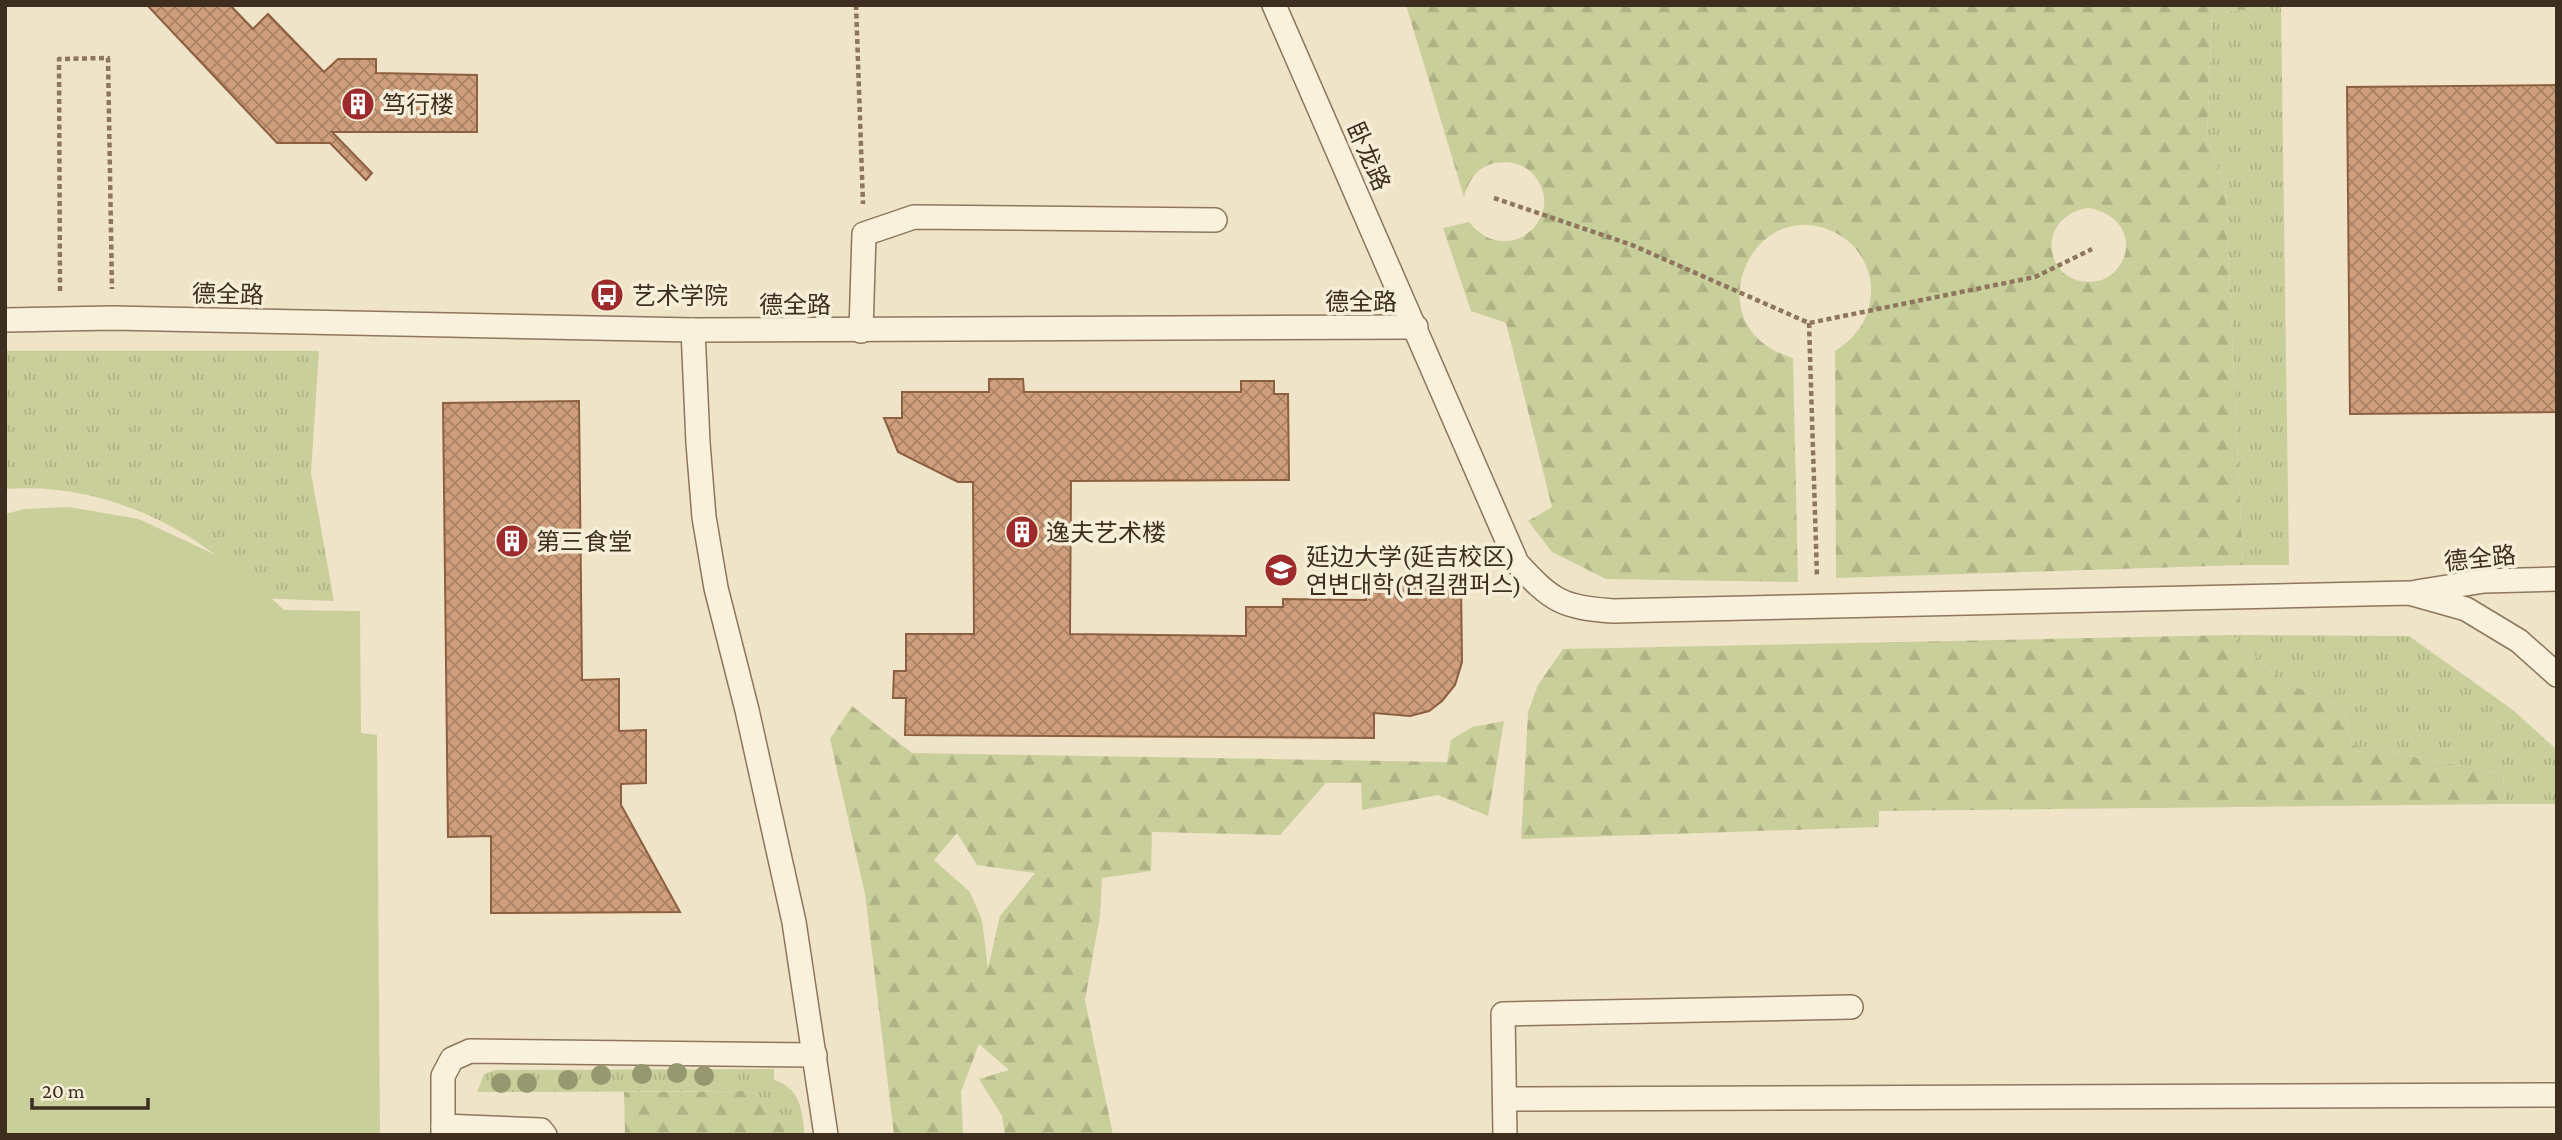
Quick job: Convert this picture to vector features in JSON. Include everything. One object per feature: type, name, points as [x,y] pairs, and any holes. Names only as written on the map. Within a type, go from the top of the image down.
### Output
[{"type":"lane","name":"卧龙路","points":[[1274,5],[1517,563],[1555,600],[1578,608],[1613,611],[2410,593]]},
{"type":"lane","points":[[861,331],[864,234],[914,217],[1214,220]]},
{"type":"lane","name":"德全路","points":[[5,320],[113,318],[861,331],[1416,327]]},
{"type":"lane","points":[[693,330],[704,517],[716,588],[747,710],[794,922],[826,1135]]},
{"type":"lane","name":"德全路","points":[[2410,593],[2484,581],[2557,579]]},
{"type":"lane","points":[[2410,593],[2466,609],[2519,641],[2557,675]]},
{"type":"lane","points":[[1505,1135],[1503,1014],[1851,1007]]},
{"type":"lane","points":[[545,1135],[541,1130],[443,1130],[443,1076],[452,1059],[470,1051],[816,1055]]},
{"type":"lane","points":[[1506,1099],[2557,1095]]},
{"type":"path","points":[[856,5],[862,182]]},
{"type":"path","points":[[60,318],[59,59],[108,58],[113,318]]},
{"type":"path","points":[[1494,198],[1632,245],[1809,323],[2035,277],[2092,248]]},
{"type":"path","points":[[1809,323],[1817,606]]},
{"type":"green space","points":[[1406,5],[2379,5],[2281,6],[2212,13],[2207,137],[2225,188],[2243,565],[1836,578],[1835,351],[1858,331],[1863,323],[1869,306],[1871,285],[1865,264],[1853,245],[1841,236],[1810,225],[1783,229],[1761,244],[1746,266],[1740,292],[1744,319],[1761,342],[1793,358],[1798,582],[1606,579],[1552,552],[1528,521],[1552,507],[1506,323],[1471,311],[1443,228],[1469,222],[1485,236],[1501,241],[1517,239],[1530,231],[1540,219],[1544,204],[1542,188],[1531,172],[1523,167],[1495,163],[1475,175],[1464,197]],"holes":[[[2088,208],[2112,218],[2123,231],[2126,239],[2124,257],[2110,276],[2097,281],[2079,281],[2066,275],[2057,264],[2052,251],[2053,237],[2058,224],[2070,214]]]},
{"type":"green space","points":[[2281,6],[2289,565],[2243,565],[2225,188],[2207,137],[2212,13]]},
{"type":"green space","points":[[5,351],[319,351],[311,473],[334,601],[254,598],[214,554],[191,538],[167,524],[115,502],[61,490],[5,489]]},
{"type":"green space","points":[[69,507],[139,519],[237,565],[284,610],[360,611],[361,733],[377,735],[380,1135],[5,1135],[5,514],[25,509]]},
{"type":"green space","points":[[2232,635],[2409,636],[2513,710],[2557,750],[2557,804],[2505,804],[2503,774],[2352,745],[2344,708],[2282,681]]},
{"type":"green space","points":[[2232,635],[2282,681],[2344,708],[2352,745],[2503,774],[2505,804],[1879,811],[1879,827],[1521,839],[1528,712],[1538,685],[1563,649]]},
{"type":"green space","points":[[852,706],[912,753],[1447,762],[1451,740],[1472,727],[1504,721],[1488,816],[1438,795],[1362,810],[1361,783],[1326,783],[1280,835],[1152,832],[1151,871],[1102,878],[1100,916],[1085,1000],[1113,1135],[1005,1135],[1002,1116],[979,1079],[1009,1070],[979,1044],[961,1092],[963,1135],[894,1135],[865,894],[830,739]],"holes":[[[957,833],[977,865],[1035,873],[1000,916],[988,968],[982,920],[970,892],[934,860]]]},
{"type":"green space","points":[[774,1069],[774,1080],[788,1087],[797,1098],[804,1127],[773,1120],[754,1091],[477,1092],[484,1074],[495,1070]]},
{"type":"green space","points":[[754,1091],[773,1120],[804,1127],[804,1135],[625,1135],[624,1092]]},
{"type":"building","name":"笃行楼","points":[[147,5],[230,5],[253,29],[268,14],[324,72],[338,59],[376,59],[376,73],[477,75],[477,132],[332,132],[372,173],[366,180],[330,143],[277,143]]},
{"type":"building","points":[[2557,85],[2557,412],[2350,414],[2347,87]]},
{"type":"building","name":"逸夫艺术楼","points":[[989,379],[1023,379],[1024,392],[1241,392],[1241,381],[1274,381],[1274,394],[1288,394],[1289,480],[1071,481],[1070,634],[1246,636],[1246,607],[1283,607],[1283,599],[1366,600],[1366,583],[1461,583],[1462,662],[1455,685],[1442,701],[1429,711],[1410,716],[1374,713],[1374,738],[905,735],[906,698],[893,698],[894,671],[906,671],[906,634],[974,634],[973,482],[958,482],[898,452],[884,418],[902,418],[902,392],[989,392]]},
{"type":"building","name":"第三食堂","points":[[579,401],[582,680],[619,679],[619,731],[646,730],[646,783],[621,784],[621,805],[680,912],[491,913],[491,836],[448,837],[443,403]]},
{"type":"place","name":"笃行楼","points":[[358,104]]},
{"type":"place","name":"艺术学院","points":[[607,295]]},
{"type":"place","name":"逸夫艺术楼","points":[[1022,532]]},
{"type":"place","name":"第三食堂","points":[[512,541]]},
{"type":"place","name":"延边大学(延吉校区) 연변대학(연길캠퍼스)","points":[[1281,570]]}]
